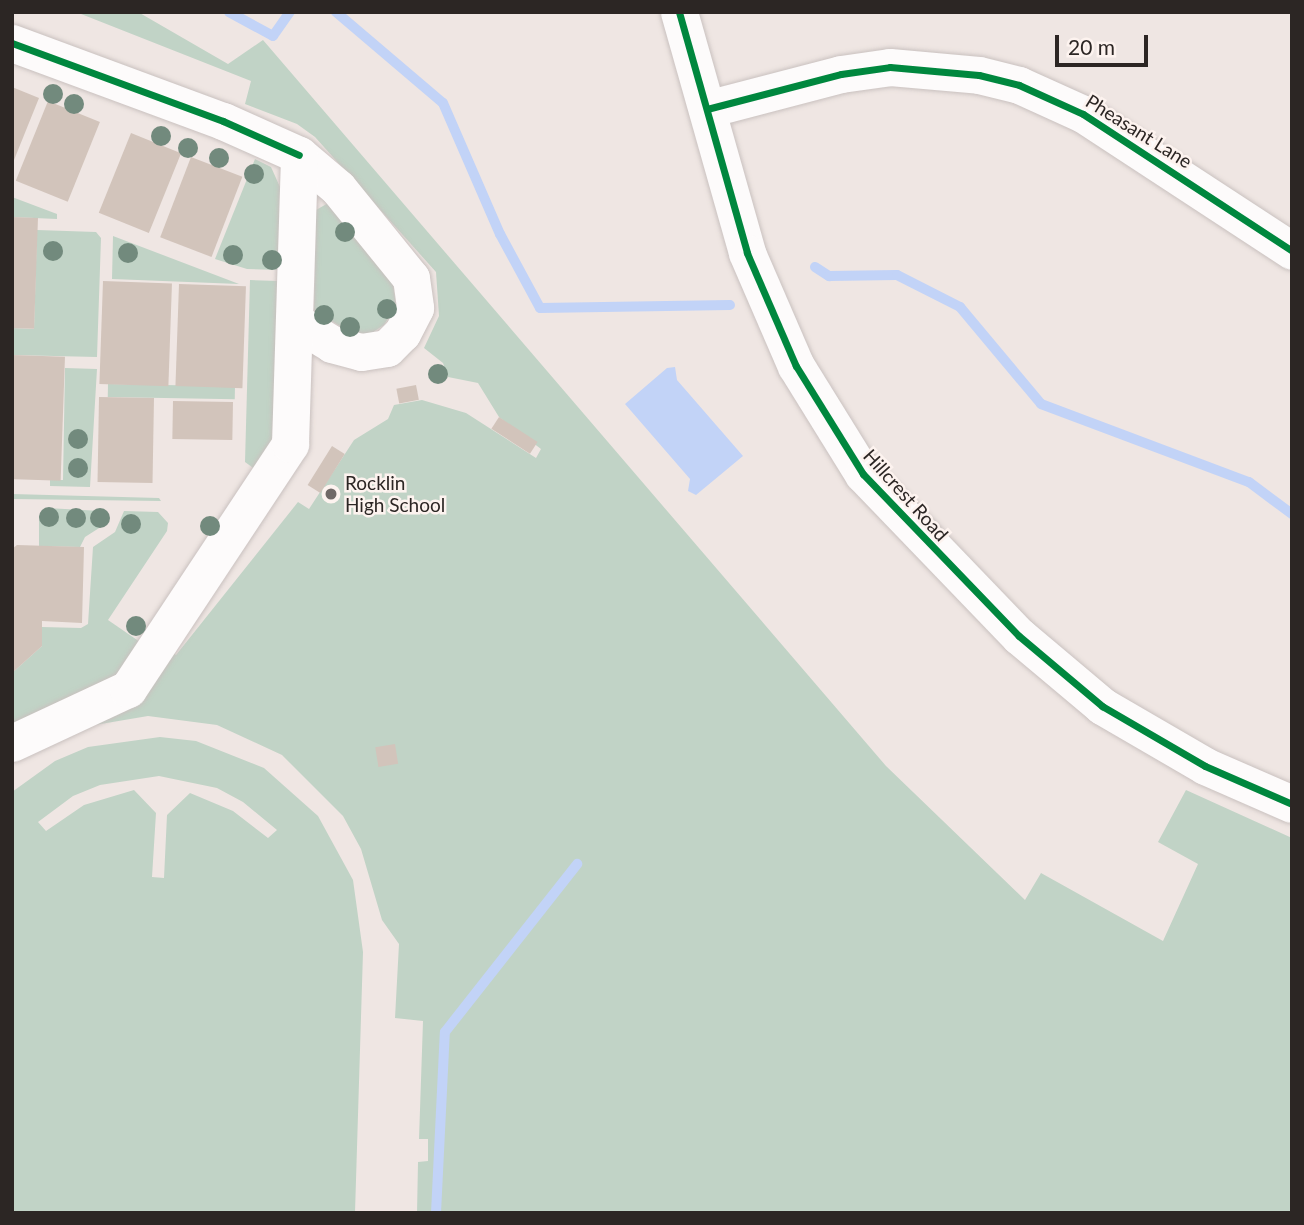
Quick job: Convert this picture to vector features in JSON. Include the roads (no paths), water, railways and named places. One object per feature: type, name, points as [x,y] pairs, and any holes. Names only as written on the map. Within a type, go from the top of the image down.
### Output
[{"type":"street","name":"Hillcrest Road","points":[[680,12],[752,265],[796,366],[863,474],[1018,636],[1102,706],[1205,766],[1292,804]]},
{"type":"street","points":[[12,43],[223,121],[299,155],[338,188],[411,278],[415,308],[402,333],[387,348],[361,352],[332,344],[296,322]]},
{"type":"street","name":"Pheasant Lane","points":[[707,109],[841,74],[890,67],[979,75],[1019,85],[1083,114],[1292,251]]},
{"type":"street","points":[[12,743],[128,689],[290,444],[296,322],[299,155]]},
{"type":"water","points":[[675,367],[677,380],[743,456],[696,495],[688,491],[690,479],[625,404],[667,368]]},
{"type":"waterway","points":[[229,12],[273,36],[290,12]]},
{"type":"waterway","points":[[336,12],[443,103],[500,234],[540,308],[730,305]]},
{"type":"waterway","points":[[815,267],[829,276],[897,275],[960,307],[1041,404],[1249,482],[1292,514]]},
{"type":"waterway","points":[[436,1213],[445,1032],[577,864]]},
{"type":"place","name":"Rocklin High School","points":[[331,494]]}]
